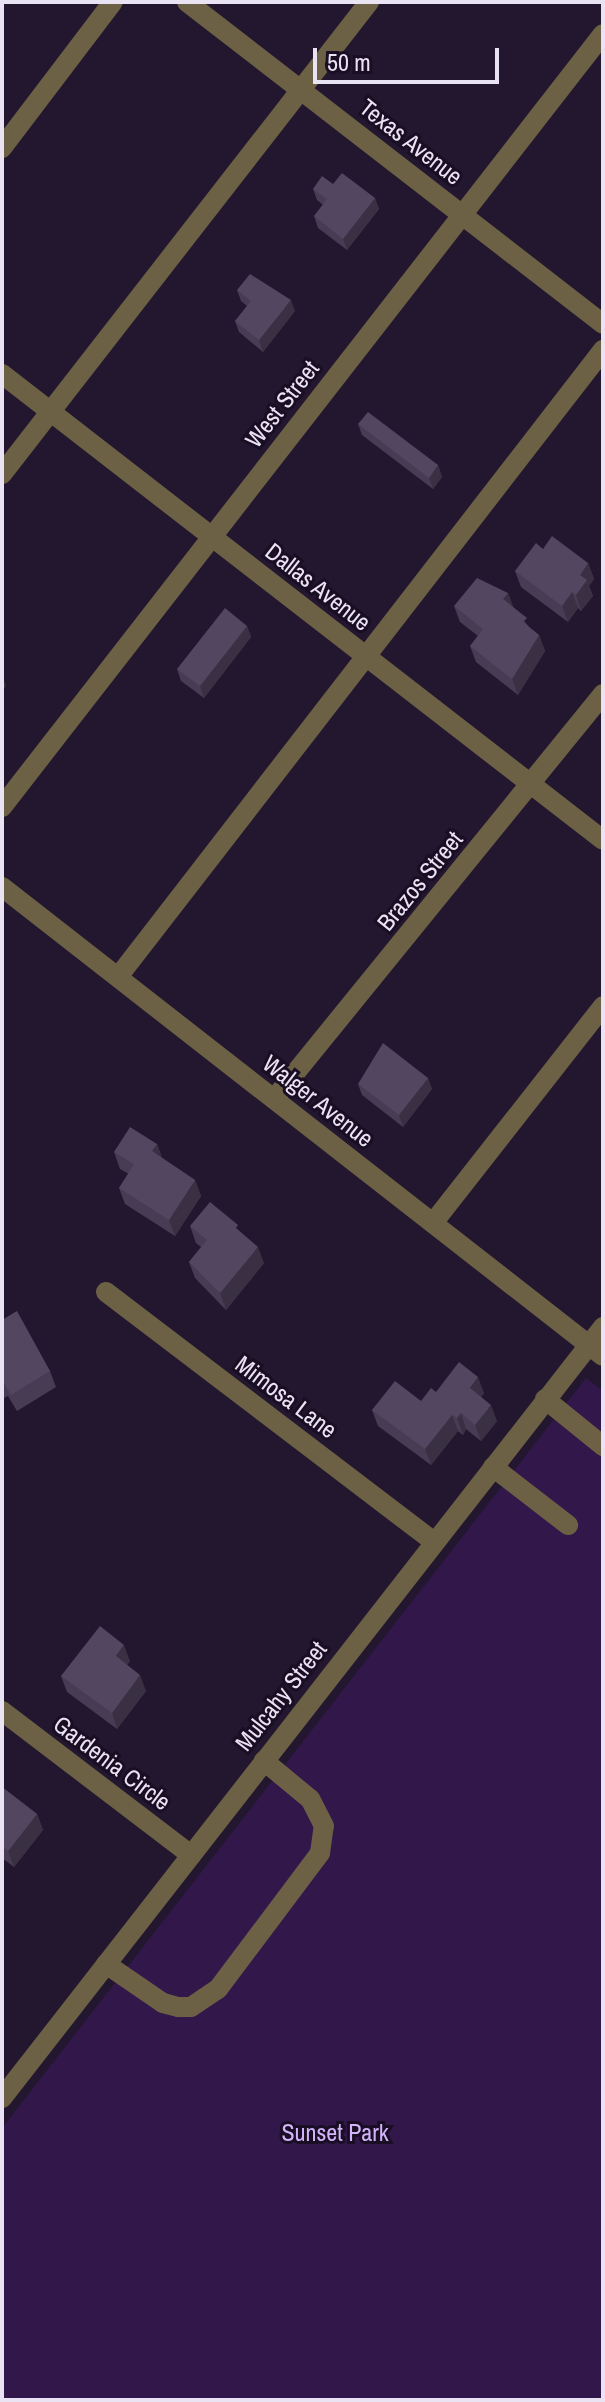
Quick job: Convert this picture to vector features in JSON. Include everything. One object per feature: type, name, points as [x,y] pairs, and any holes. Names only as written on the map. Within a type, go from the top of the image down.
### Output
[{"type":"street","points":[[2,148],[113,2]]},
{"type":"street","name":"Texas Avenue","points":[[187,2],[603,324]]},
{"type":"street","points":[[2,474],[369,2]]},
{"type":"street","name":"West Street","points":[[2,807],[603,34]]},
{"type":"street","points":[[118,977],[603,350]]},
{"type":"street","name":"Dallas Avenue","points":[[2,374],[603,840]]},
{"type":"street","name":"Brazos Street","points":[[274,1099],[532,786],[603,694]]},
{"type":"street","name":"Walger Avenue","points":[[2,887],[596,1350]]},
{"type":"street","points":[[433,1223],[603,1006]]},
{"type":"street","name":"Mimosa Lane","points":[[106,1292],[434,1542]]},
{"type":"street","name":"Mulcahy Street","points":[[2,2098],[545,1399],[596,1350],[603,1327]]},
{"type":"street","points":[[545,1399],[603,1446]]},
{"type":"street","points":[[493,1467],[568,1525]]},
{"type":"street","name":"Gardenia Circle","points":[[2,1711],[191,1855]]},
{"type":"street","points":[[106,1964],[163,2003],[178,2007],[191,2007],[218,1989],[320,1853],[324,1826],[310,1799],[264,1761]]},
{"type":"green space","name":"Sunset Park","points":[[586,1378],[603,1391],[603,2400],[2,2400],[2,2128]]},
{"type":"building","points":[[342,173],[375,198],[343,239],[314,216],[327,199],[313,189],[322,176],[333,184]]},
{"type":"building","points":[[250,274],[291,300],[259,340],[235,321],[251,301],[237,290]]},
{"type":"building","points":[[368,412],[438,465],[429,478],[358,424]]},
{"type":"building","points":[[552,536],[588,563],[580,575],[587,580],[576,595],[572,592],[562,606],[515,571],[536,543],[543,549]]},
{"type":"building","points":[[477,578],[508,593],[503,599],[527,618],[523,622],[539,635],[512,679],[470,646],[483,629],[454,606]]},
{"type":"building","points":[[225,608],[247,626],[200,686],[177,669]]},
{"type":"building","points":[[383,1043],[428,1078],[399,1115],[358,1084]]},
{"type":"building","points":[[130,1127],[157,1144],[152,1151],[195,1180],[169,1220],[119,1188],[134,1164],[114,1152]]},
{"type":"building","points":[[210,1202],[258,1247],[220,1293],[189,1262],[207,1240],[190,1226]]},
{"type":"building","points":[[17,1311],[50,1371],[11,1395],[2,1380],[2,1320]]},
{"type":"building","points":[[459,1362],[478,1377],[470,1388],[491,1405],[475,1425],[461,1413],[457,1418],[452,1415],[425,1449],[372,1410],[395,1381],[421,1401],[431,1388],[436,1392]]},
{"type":"building","points":[[100,1626],[124,1645],[116,1656],[140,1675],[112,1713],[61,1676]]},
{"type":"building","points":[[2,1787],[37,1814],[8,1851],[2,1846]]}]
